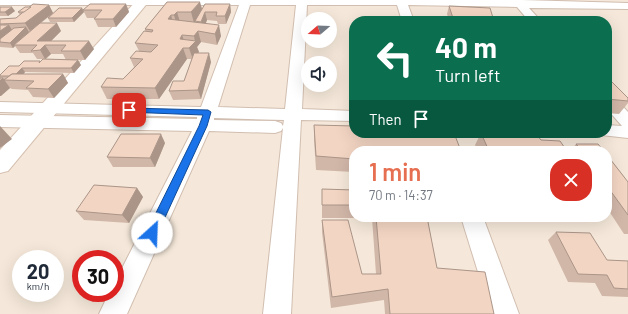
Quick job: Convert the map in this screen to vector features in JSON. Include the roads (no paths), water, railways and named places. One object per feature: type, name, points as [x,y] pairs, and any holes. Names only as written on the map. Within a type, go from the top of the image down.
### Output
[{"type":"street","points":[[0,166],[144,1]]},
{"type":"street","points":[[114,314],[205,119],[246,1]]},
{"type":"street","points":[[277,314],[302,1]]},
{"type":"street","points":[[0,2],[401,1],[517,2],[628,6]]},
{"type":"street","points":[[401,1],[406,16]]},
{"type":"street","points":[[517,2],[530,16]]},
{"type":"street","points":[[612,104],[628,122]]},
{"type":"street","points":[[0,107],[50,108],[205,119]]},
{"type":"street","points":[[0,121],[38,122],[205,119],[292,121],[349,116]]},
{"type":"street","points":[[292,121],[349,128]]},
{"type":"street","points":[[612,131],[628,132]]},
{"type":"street","points":[[474,222],[505,314]]}]
